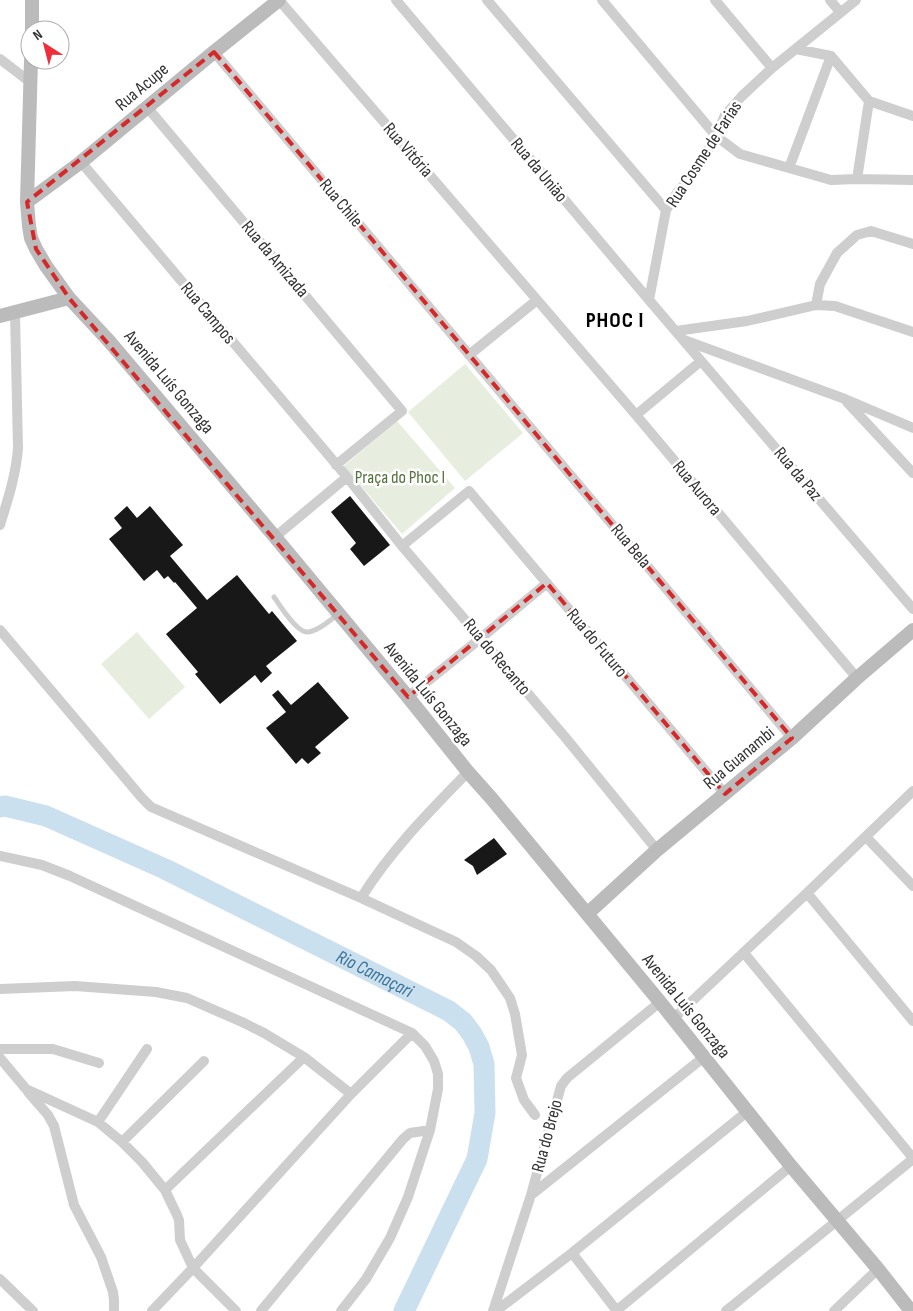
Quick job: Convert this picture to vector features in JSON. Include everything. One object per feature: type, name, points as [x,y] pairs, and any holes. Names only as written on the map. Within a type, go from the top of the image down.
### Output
[{"type":"street","points":[[32,0],[32,20]]},
{"type":"street","name":"Rua Acupe","points":[[27,202],[81,162],[279,0]]},
{"type":"street","name":"Rua Vitória","points":[[279,0],[537,300]]},
{"type":"street","name":"Rua da União","points":[[396,0],[683,339]]},
{"type":"street","points":[[487,0],[666,210]]},
{"type":"street","points":[[602,0],[716,136],[740,154],[831,180],[913,180]]},
{"type":"street","points":[[715,0],[772,68]]},
{"type":"street","points":[[830,0],[840,12]]},
{"type":"street","name":"Rua Cosme de Farias","points":[[649,300],[666,210],[697,169],[726,116],[742,96],[772,68],[856,0]]},
{"type":"street","points":[[796,49],[831,56],[868,101],[913,116]]},
{"type":"street","name":"Rua Chile","points":[[214,52],[469,355]]},
{"type":"street","points":[[789,168],[831,56]]},
{"type":"street","points":[[0,59],[30,82]]},
{"type":"street","name":"Avenida Luís Gonzaga","points":[[31,70],[27,202],[31,238],[46,266],[69,298],[109,341],[408,697],[468,772],[660,1002],[791,1166],[878,1268],[911,1311]]},
{"type":"street","points":[[858,179],[868,101]]},
{"type":"street","name":"Rua da Amizada","points":[[147,107],[402,411],[336,465]]},
{"type":"street","name":"Rua Campos","points":[[81,162],[336,465]]},
{"type":"street","points":[[816,304],[820,284],[837,253],[857,235],[871,231],[913,244]]},
{"type":"street","points":[[0,316],[69,298]]},
{"type":"street","points":[[469,355],[537,300]]},
{"type":"street","name":"Rua Aurora","points":[[537,300],[636,414],[857,678]]},
{"type":"street","points":[[676,331],[746,321],[816,304],[835,306],[913,332]]},
{"type":"street","points":[[0,525],[14,480],[17,463],[15,313]]},
{"type":"street","points":[[683,339],[844,399],[913,428]]},
{"type":"street","name":"Rua da Paz","points":[[683,339],[913,609]]},
{"type":"street","name":"Rua Bela","points":[[469,355],[792,738]]},
{"type":"street","points":[[636,414],[701,360]]},
{"type":"street","points":[[844,399],[913,473]]},
{"type":"street","name":"Rua do Recanto","points":[[336,465],[657,850]]},
{"type":"street","points":[[275,537],[347,478]]},
{"type":"street","name":"Rua do Futuro","points":[[402,546],[470,491],[725,794]]},
{"type":"street","points":[[408,697],[547,583]]},
{"type":"street","points":[[0,630],[151,807],[361,898],[456,942],[476,956],[491,970],[510,998],[515,1014],[522,1055],[516,1078],[524,1100],[535,1116]]},
{"type":"street","name":"Rua Guanambi","points":[[587,914],[657,850],[792,738],[913,630]]},
{"type":"street","points":[[361,898],[394,851],[468,772]]},
{"type":"street","points":[[673,1019],[807,894],[913,791]]},
{"type":"street","points":[[866,837],[913,886]]},
{"type":"street","points":[[0,856],[42,865],[70,876],[412,1033],[425,1046],[434,1061],[438,1074],[438,1088],[430,1130],[408,1198],[390,1238],[366,1280],[341,1311]]},
{"type":"street","points":[[807,894],[913,1021]]},
{"type":"street","points":[[726,1311],[913,1159],[744,953]]},
{"type":"street","points":[[0,989],[75,986],[156,992],[187,998],[253,1027],[304,1057],[351,1094]]},
{"type":"street","name":"Rua do Brejo","points":[[494,1311],[531,1195],[558,1094],[566,1078],[660,1002]]},
{"type":"street","points":[[152,1311],[351,1094],[412,1033]]},
{"type":"street","points":[[0,1049],[53,1049],[100,1062]]},
{"type":"street","points":[[98,1122],[147,1049]]},
{"type":"street","points":[[164,1190],[304,1057]]},
{"type":"street","points":[[0,1058],[48,1115],[54,1126],[74,1205],[101,1256],[113,1292],[114,1311]]},
{"type":"street","points":[[531,1195],[704,1058]]},
{"type":"street","points":[[122,1142],[204,1061]]},
{"type":"street","points":[[26,1089],[98,1122],[142,1162],[164,1190],[177,1215],[180,1240],[193,1268],[236,1311]]},
{"type":"street","points":[[494,1311],[572,1253],[748,1111]]},
{"type":"street","points":[[261,1311],[403,1139],[410,1133],[430,1130]]},
{"type":"street","points":[[572,1253],[617,1311],[791,1166]]},
{"type":"street","points":[[834,1311],[878,1268]]},
{"type":"street","points":[[0,1279],[34,1311]]},
{"type":"lane","points":[[274,597],[298,628],[306,632],[315,630],[339,614]]},
{"type":"highlighted area","points":[[214,52],[792,738],[725,794],[547,583],[408,697],[69,298],[36,249],[27,202]]},
{"type":"green space","points":[[465,364],[523,433],[465,481],[408,412]]},
{"type":"green space","name":"Praça do Phoc I","points":[[397,421],[455,488],[402,534],[344,466]]},
{"type":"green space","points":[[137,632],[185,687],[149,719],[101,664]]},
{"type":"building","points":[[350,496],[390,545],[364,566],[350,549],[356,543],[331,512]]},
{"type":"building","points":[[127,506],[137,518],[150,506],[183,545],[170,556],[207,600],[237,575],[269,614],[272,611],[297,641],[266,666],[272,673],[261,683],[255,675],[220,704],[195,674],[198,672],[166,634],[197,608],[175,582],[168,576],[164,579],[157,570],[144,581],[109,539],[122,528],[114,518]]},
{"type":"building","points":[[318,682],[349,718],[315,747],[321,753],[308,764],[302,758],[296,764],[266,728],[286,712],[272,695],[278,690],[291,705]]},
{"type":"building","points":[[494,838],[507,854],[477,875],[473,866],[464,860]]},
{"type":"waterway","name":"Rio Camaçari","points":[[0,807],[5,806],[46,816],[165,869],[449,1011],[463,1022],[479,1047],[484,1064],[485,1113],[477,1159],[404,1311]]},
{"type":"district","name":"PHOC I","points":[[615,320]]}]
